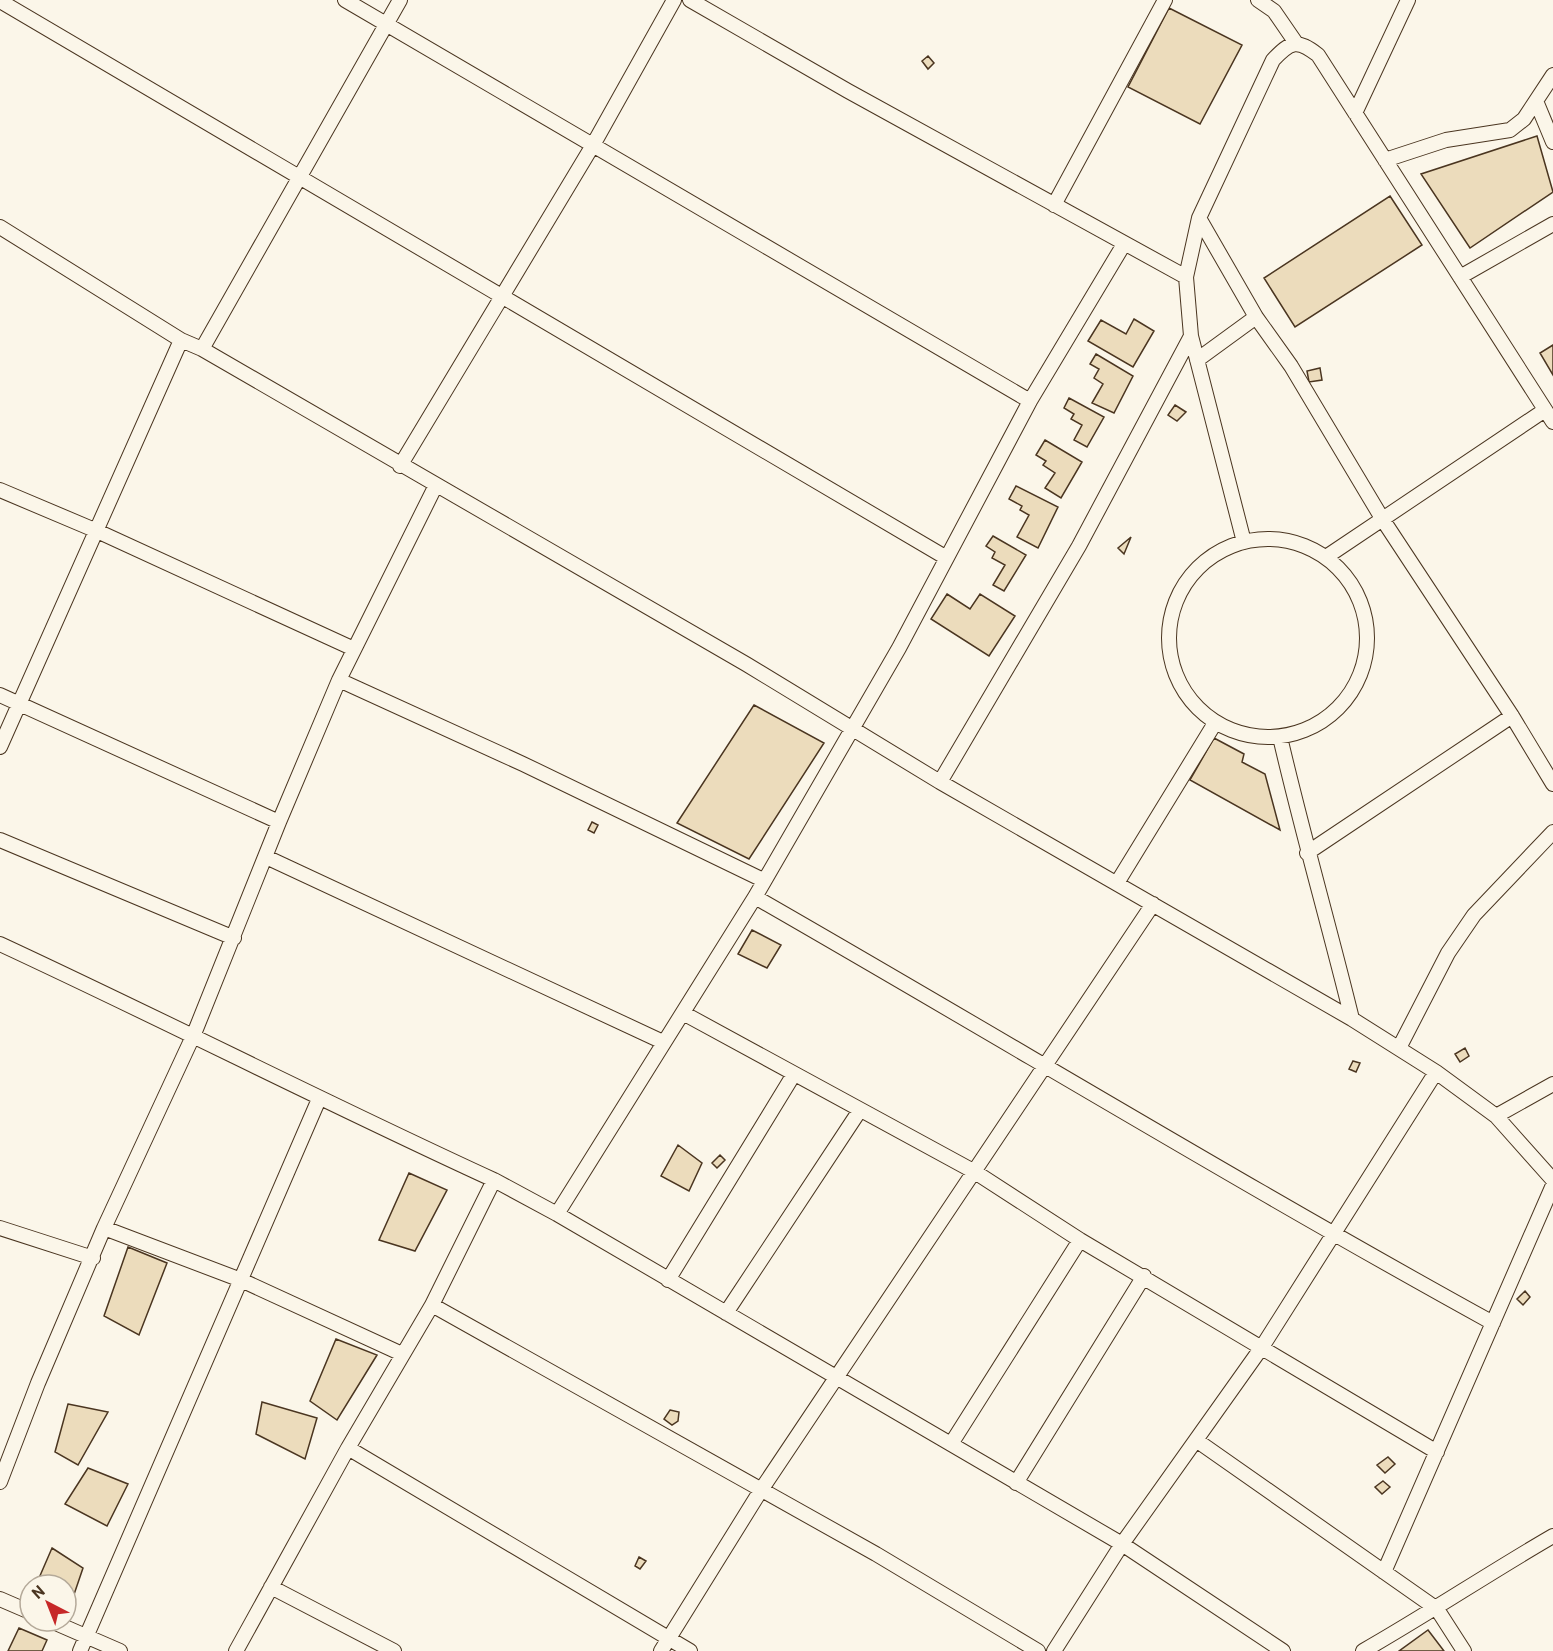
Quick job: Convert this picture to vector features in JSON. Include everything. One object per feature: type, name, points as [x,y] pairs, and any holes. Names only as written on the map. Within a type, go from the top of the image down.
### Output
[{"type":"street","points":[[345,0],[1030,401]]},
{"type":"street","points":[[202,349],[400,0]]},
{"type":"street","points":[[400,466],[592,145],[674,0]]},
{"type":"street","points":[[690,0],[1186,277]]},
{"type":"street","points":[[1054,205],[1165,0]]},
{"type":"street","points":[[1258,0],[1274,11],[1296,43]]},
{"type":"street","points":[[1355,112],[1408,0]]},
{"type":"street","points":[[0,1],[945,557]]},
{"type":"street","points":[[1244,543],[1191,336],[1186,277],[1199,218],[1273,60],[1284,49],[1296,43],[1304,45],[1318,55],[1553,422]]},
{"type":"street","points":[[1385,160],[1446,140],[1510,130],[1524,119],[1553,75]]},
{"type":"street","points":[[1536,101],[1553,142]]},
{"type":"street","points":[[1199,218],[1256,316],[1291,366],[1383,520],[1512,716],[1553,784]]},
{"type":"street","points":[[1460,277],[1553,224]]},
{"type":"street","points":[[0,227],[181,339],[202,349],[400,466],[436,484],[746,664],[940,782],[1352,1019],[1436,1072],[1496,1116],[1553,1180]]},
{"type":"street","points":[[557,1214],[755,897],[850,728],[899,648],[945,557],[1030,401],[1124,244]]},
{"type":"street","points":[[1197,360],[1256,316]]},
{"type":"street","points":[[940,782],[1079,546],[1191,336]]},
{"type":"street","points":[[0,747],[181,339]]},
{"type":"street","points":[[1326,557],[1545,410]]},
{"type":"street","points":[[0,1482],[38,1383],[104,1228],[194,1034],[339,680],[436,484]]},
{"type":"street","points":[[0,490],[97,531],[354,649]]},
{"type":"street","points":[[1265,539],[1286,541],[1307,547],[1326,557],[1347,578],[1362,604],[1368,633],[1365,662],[1353,690],[1334,713],[1309,729],[1280,737],[1257,737],[1235,733],[1215,723],[1195,706],[1180,686],[1174,670],[1169,636],[1173,611],[1183,587],[1199,567],[1220,552],[1244,543],[1265,539]]},
{"type":"street","points":[[339,680],[523,764],[763,880]]},
{"type":"street","points":[[0,695],[279,822]]},
{"type":"street","points":[[1307,853],[1512,716]]},
{"type":"street","points":[[1117,883],[1215,723]]},
{"type":"street","points":[[1280,737],[1307,853],[1328,921],[1352,1019]]},
{"type":"street","points":[[1399,1048],[1448,953],[1474,915],[1553,832]]},
{"type":"street","points":[[0,840],[234,938]]},
{"type":"street","points":[[266,857],[663,1041]]},
{"type":"street","points":[[755,897],[1047,1065],[1332,1234],[1493,1323]]},
{"type":"street","points":[[661,1651],[761,1490],[1153,904]]},
{"type":"street","points":[[0,944],[194,1034],[319,1100],[494,1180],[557,1214],[1122,1544],[1283,1651]]},
{"type":"street","points":[[683,1013],[975,1172],[1080,1240],[1437,1452]]},
{"type":"street","points":[[1054,1651],[1122,1544],[1262,1347],[1436,1072]]},
{"type":"street","points":[[668,1280],[794,1074]]},
{"type":"street","points":[[1496,1116],[1553,1084]]},
{"type":"street","points":[[80,1651],[319,1100]]},
{"type":"street","points":[[726,1313],[860,1110]]},
{"type":"street","points":[[236,1651],[348,1448],[432,1305],[494,1180]]},
{"type":"street","points":[[1384,1572],[1553,1185]]},
{"type":"street","points":[[0,1228],[93,1258]]},
{"type":"street","points":[[104,1228],[241,1280],[402,1354]]},
{"type":"street","points":[[951,1444],[1080,1240]]},
{"type":"street","points":[[1016,1483],[1144,1276]]},
{"type":"street","points":[[432,1305],[876,1554],[1038,1651]]},
{"type":"street","points":[[1196,1440],[1437,1610],[1464,1651]]},
{"type":"street","points":[[348,1448],[690,1651]]},
{"type":"street","points":[[1363,1651],[1437,1610],[1553,1536]]},
{"type":"street","points":[[271,1587],[394,1651]]},
{"type":"street","points":[[0,1599],[18,1607]]},
{"type":"street","points":[[78,1633],[120,1651]]},
{"type":"building","points":[[1169,8],[1242,45],[1200,124],[1128,87]]},
{"type":"building","points":[[928,56],[934,63],[928,69],[922,61]]},
{"type":"building","points":[[1537,136],[1553,192],[1470,248],[1421,174]]},
{"type":"building","points":[[1390,196],[1422,245],[1295,327],[1264,278]]},
{"type":"building","points":[[1134,319],[1154,331],[1133,367],[1088,341],[1101,320],[1126,334]]},
{"type":"building","points":[[1553,345],[1553,375],[1540,353]]},
{"type":"building","points":[[1096,354],[1133,376],[1114,413],[1092,403],[1103,384],[1094,378],[1099,369],[1090,364]]},
{"type":"building","points":[[1320,368],[1322,380],[1309,382],[1307,371]]},
{"type":"building","points":[[1069,398],[1104,417],[1087,447],[1074,440],[1082,425],[1071,419],[1074,414],[1064,408]]},
{"type":"building","points":[[1175,405],[1186,412],[1177,421],[1168,415]]},
{"type":"building","points":[[1045,440],[1082,462],[1061,498],[1045,488],[1055,473],[1043,465],[1046,461],[1036,455]]},
{"type":"building","points":[[1016,486],[1058,507],[1038,548],[1017,537],[1029,515],[1020,510],[1022,506],[1009,499]]},
{"type":"building","points":[[993,536],[1026,555],[1004,591],[993,585],[1005,565],[992,558],[995,552],[986,546]]},
{"type":"building","points":[[1131,537],[1124,554],[1118,548]]},
{"type":"building","points":[[947,594],[970,609],[980,594],[1015,616],[989,656],[931,619]]},
{"type":"building","points":[[754,705],[824,743],[749,859],[677,823]]},
{"type":"building","points":[[1214,738],[1244,754],[1242,762],[1265,774],[1280,830],[1190,780]]},
{"type":"building","points":[[592,822],[598,825],[594,833],[588,830]]},
{"type":"building","points":[[752,930],[781,945],[767,968],[738,954]]},
{"type":"building","points":[[1465,1048],[1469,1056],[1460,1062],[1455,1054]]},
{"type":"building","points":[[1353,1061],[1360,1063],[1356,1072],[1349,1069]]},
{"type":"building","points":[[678,1145],[702,1163],[689,1191],[661,1176]]},
{"type":"building","points":[[720,1155],[725,1160],[717,1168],[712,1163]]},
{"type":"building","points":[[409,1173],[447,1190],[415,1251],[379,1240]]},
{"type":"building","points":[[128,1247],[167,1263],[139,1335],[104,1316]]},
{"type":"building","points":[[1525,1291],[1530,1297],[1523,1305],[1517,1299]]},
{"type":"building","points":[[336,1339],[377,1355],[337,1420],[310,1401]]},
{"type":"building","points":[[262,1402],[317,1418],[305,1459],[256,1434]]},
{"type":"building","points":[[68,1404],[108,1412],[78,1465],[55,1452]]},
{"type":"building","points":[[670,1410],[679,1412],[678,1421],[672,1425],[664,1419]]},
{"type":"building","points":[[1388,1457],[1395,1464],[1385,1473],[1377,1465]]},
{"type":"building","points":[[88,1468],[128,1484],[107,1526],[65,1504]]},
{"type":"building","points":[[1383,1481],[1390,1487],[1382,1494],[1375,1487]]},
{"type":"building","points":[[52,1548],[83,1568],[78,1583],[78,1573],[41,1573]]},
{"type":"building","points":[[639,1557],[646,1561],[640,1569],[635,1566]]},
{"type":"building","points":[[18,1630],[18,1633],[31,1633],[47,1640],[42,1651],[8,1651]]},
{"type":"building","points":[[1428,1630],[1444,1651],[1399,1651]]}]
